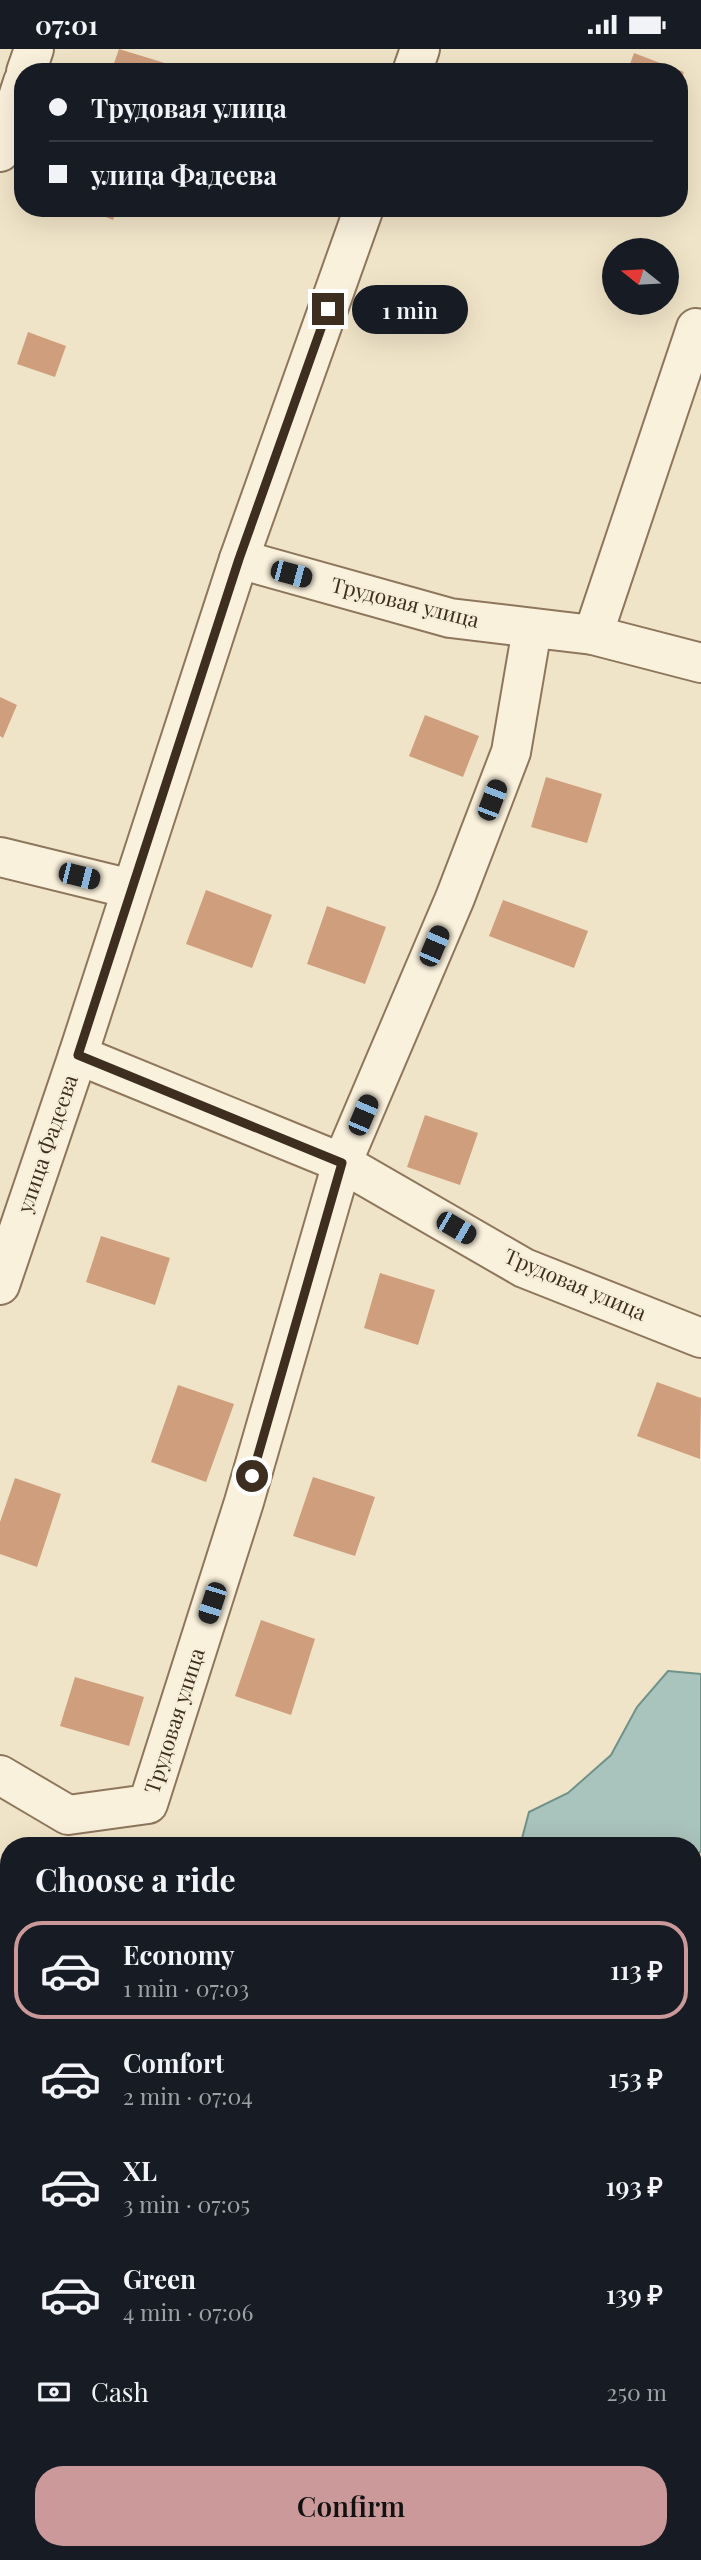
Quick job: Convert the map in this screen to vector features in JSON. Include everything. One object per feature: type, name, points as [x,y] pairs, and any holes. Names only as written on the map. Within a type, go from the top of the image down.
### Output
[{"type":"street","points":[[0,152],[14,109]]},
{"type":"street","name":"улица Фадеева","points":[[0,1285],[78,1055],[239,559],[361,217]]},
{"type":"street","points":[[593,635],[696,328]]},
{"type":"street","name":"Трудовая улица","points":[[239,559],[450,618],[593,635],[701,663]]},
{"type":"street","name":"Трудовая улица","points":[[0,1775],[68,1815],[148,1804],[244,1502],[342,1163],[455,898],[511,752],[532,629]]},
{"type":"street","points":[[0,857],[131,890]]},
{"type":"street","name":"Трудовая улица","points":[[78,1055],[342,1163],[524,1268],[701,1338]]},
{"type":"water","points":[[668,1671],[701,1674],[701,1837],[522,1837],[529,1812],[568,1793],[611,1755],[637,1707]]},
{"type":"building","points":[[119,49],[165,63],[114,63]]},
{"type":"building","points":[[634,53],[660,63],[630,63]]},
{"type":"building","points":[[28,332],[66,346],[55,377],[17,364]]},
{"type":"building","points":[[0,697],[17,705],[3,738],[0,736]]},
{"type":"building","points":[[425,715],[479,736],[463,777],[409,756]]},
{"type":"building","points":[[546,777],[602,794],[587,843],[531,827]]},
{"type":"building","points":[[206,890],[272,915],[252,968],[186,944]]},
{"type":"building","points":[[503,900],[588,931],[574,968],[489,936]]},
{"type":"building","points":[[327,906],[386,927],[365,984],[307,964]]},
{"type":"building","points":[[425,1115],[478,1133],[460,1185],[407,1167]]},
{"type":"building","points":[[101,1236],[170,1258],[155,1305],[86,1282]]},
{"type":"building","points":[[380,1273],[435,1290],[418,1345],[364,1328]]},
{"type":"building","points":[[657,1382],[701,1398],[700,1459],[637,1436]]},
{"type":"building","points":[[178,1385],[234,1404],[206,1482],[151,1462]]},
{"type":"building","points":[[313,1477],[375,1497],[355,1556],[293,1536]]},
{"type":"building","points":[[15,1478],[61,1494],[37,1567],[0,1554],[0,1522]]},
{"type":"building","points":[[261,1620],[315,1639],[291,1715],[235,1696]]},
{"type":"building","points":[[75,1677],[144,1697],[129,1746],[60,1726]]},
{"type":"route","points":[[252,1476],[342,1163],[78,1055],[239,559],[328,309]]}]
